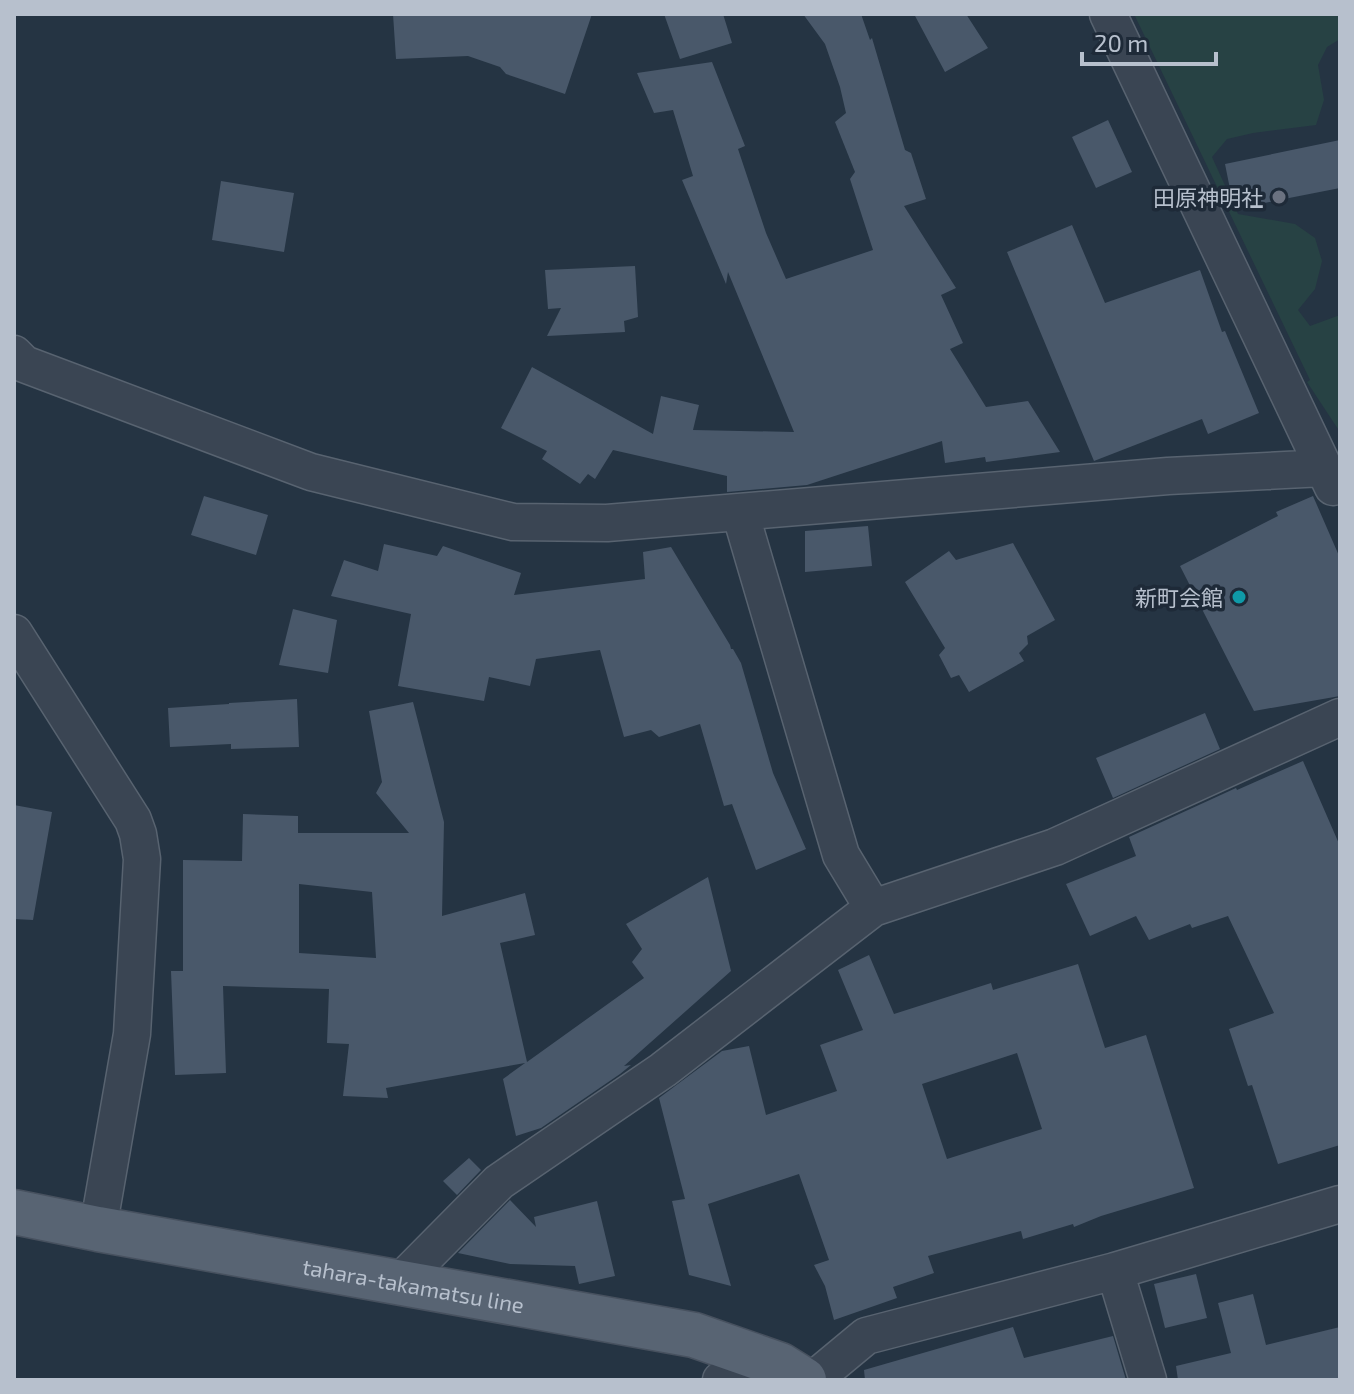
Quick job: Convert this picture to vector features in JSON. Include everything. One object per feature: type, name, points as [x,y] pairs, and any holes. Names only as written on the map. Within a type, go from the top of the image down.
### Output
[{"type":"main road","name":"tahara-takamatsu line","points":[[14,1212],[694,1335],[799,1375]]},
{"type":"street","points":[[1108,14],[1332,476],[1340,503]]},
{"type":"street","points":[[14,354],[24,364],[311,472],[513,522],[607,523],[1168,476],[1332,476]]},
{"type":"street","points":[[740,512],[841,855],[873,908]]},
{"type":"street","points":[[14,633],[133,820],[142,859],[132,1034],[98,1229]]},
{"type":"street","points":[[400,1282],[499,1182],[663,1070],[873,908],[1055,847],[1340,717]]},
{"type":"street","points":[[721,1380],[799,1375],[866,1336],[1115,1271],[1340,1204]]},
{"type":"street","points":[[1115,1271],[1148,1380]]},
{"type":"green space","name":"田原神明社","points":[[1134,14],[1340,14],[1340,39],[1327,47],[1318,65],[1324,100],[1316,125],[1227,139],[1212,157],[1238,214],[1295,224],[1315,238],[1322,261],[1315,289],[1298,310],[1310,326],[1340,315],[1340,432],[1307,382],[1310,380]]},
{"type":"building","points":[[393,14],[592,14],[565,94],[506,74],[500,67],[468,56],[396,59]]},
{"type":"building","points":[[664,14],[723,14],[732,43],[680,59]]},
{"type":"building","points":[[803,14],[861,14],[870,40],[872,38],[905,150],[911,153],[926,199],[904,206],[956,288],[941,295],[963,343],[950,349],[986,407],[1028,401],[1060,452],[986,462],[985,457],[945,463],[942,441],[807,485],[727,492],[727,476],[613,450],[595,479],[588,474],[580,484],[542,459],[547,451],[501,428],[532,367],[653,434],[661,396],[699,405],[693,430],[794,432],[728,272],[726,284],[682,180],[693,176],[673,110],[654,113],[637,73],[712,62],[745,146],[738,149],[766,233],[786,279],[873,250],[850,179],[855,172],[835,122],[846,113],[840,87],[825,44]]},
{"type":"building","points":[[914,14],[966,14],[988,48],[945,72]]},
{"type":"building","points":[[1108,120],[1132,172],[1096,188],[1072,137]]},
{"type":"building","points":[[1340,140],[1340,188],[1234,209],[1225,164]]},
{"type":"building","points":[[221,181],[294,193],[284,252],[212,240]]},
{"type":"building","points":[[1072,225],[1105,303],[1200,270],[1222,332],[1225,331],[1259,413],[1208,434],[1202,419],[1094,461],[1007,252]]},
{"type":"building","points":[[635,266],[638,317],[624,321],[625,332],[547,336],[561,308],[548,309],[545,270]]},
{"type":"building","points":[[204,496],[268,515],[256,555],[191,535]]},
{"type":"building","points":[[1313,496],[1340,558],[1340,696],[1254,711],[1180,566],[1278,516],[1276,512]]},
{"type":"building","points":[[868,526],[872,566],[805,572],[805,531]]},
{"type":"building","points":[[1013,543],[1055,620],[1027,636],[1028,644],[1019,653],[1024,661],[969,692],[959,675],[951,678],[939,655],[945,648],[905,582],[949,551],[956,560]]},
{"type":"building","points":[[384,544],[437,556],[443,546],[521,573],[514,595],[645,579],[643,552],[671,547],[741,663],[773,773],[806,849],[756,870],[732,804],[724,806],[700,724],[659,737],[651,730],[624,737],[600,650],[536,659],[530,686],[489,677],[484,701],[398,686],[411,614],[331,596],[344,560],[378,571]]},
{"type":"building","points":[[293,609],[337,620],[328,673],[279,665]]},
{"type":"building","points":[[297,699],[299,747],[231,749],[231,744],[170,747],[168,708]]},
{"type":"building","points":[[413,702],[444,822],[442,916],[525,893],[535,935],[500,943],[527,1062],[644,978],[632,962],[642,949],[626,924],[708,877],[731,971],[624,1066],[631,1065],[541,1128],[516,1136],[503,1079],[525,1063],[386,1088],[388,1098],[343,1096],[349,1044],[327,1043],[329,989],[223,986],[226,1073],[175,1075],[171,971],[183,971],[183,860],[242,861],[243,814],[298,816],[298,833],[409,833],[376,793],[382,782],[369,711]],"holes":[[[299,884],[372,892],[376,958],[299,953]]]},
{"type":"building","points":[[1205,713],[1220,749],[1113,798],[1096,758]]},
{"type":"building","points":[[1303,761],[1340,846],[1340,1145],[1278,1164],[1252,1085],[1248,1086],[1229,1029],[1274,1013],[1228,916],[1192,928],[1190,924],[1149,940],[1136,916],[1090,936],[1066,884],[1136,856],[1129,837]]},
{"type":"building","points":[[14,805],[52,812],[33,920],[14,919]]},
{"type":"building","points":[[869,955],[894,1014],[991,983],[993,990],[1078,964],[1105,1048],[1146,1035],[1194,1188],[1074,1227],[1073,1224],[1023,1239],[1021,1231],[928,1256],[934,1273],[893,1287],[897,1298],[834,1320],[825,1286],[814,1265],[829,1260],[799,1174],[708,1204],[731,1286],[689,1275],[672,1201],[685,1199],[659,1098],[722,1051],[749,1046],[766,1115],[837,1091],[820,1045],[863,1030],[838,970]],"holes":[[[1017,1053],[1042,1129],[947,1159],[922,1084]]]},
{"type":"building","points":[[469,1158],[481,1170],[457,1195],[443,1181]]},
{"type":"building","points":[[510,1200],[536,1227],[534,1217],[597,1201],[615,1276],[579,1284],[575,1266],[510,1264],[458,1253]]},
{"type":"building","points":[[1196,1274],[1207,1318],[1165,1328],[1154,1284]]},
{"type":"building","points":[[1253,1294],[1266,1345],[1340,1327],[1340,1380],[1178,1380],[1176,1366],[1231,1353],[1218,1303]]},
{"type":"building","points":[[1013,1327],[1024,1358],[1113,1336],[1126,1380],[865,1380],[864,1370]]},
{"type":"place","name":"田原神明社","points":[[1279,197]]},
{"type":"place","name":"新町会館","points":[[1239,597]]}]
